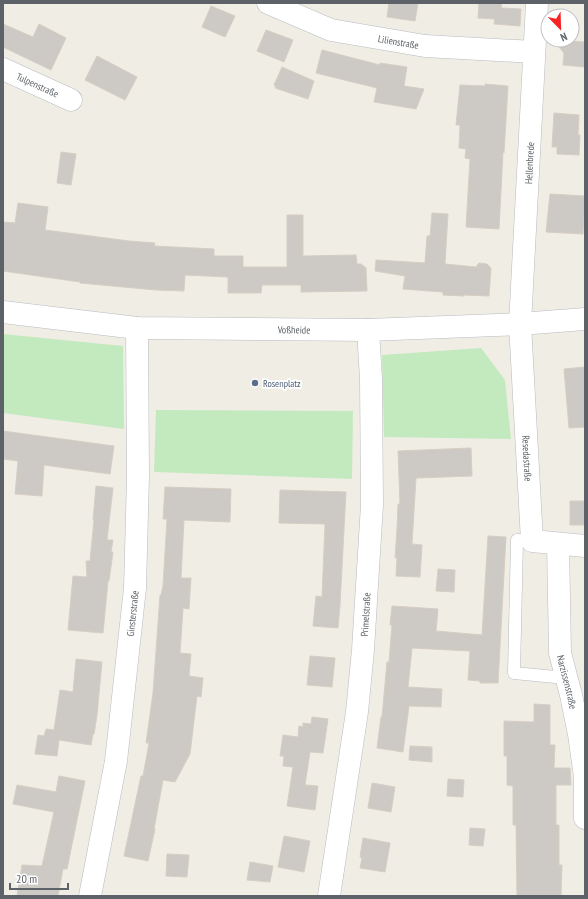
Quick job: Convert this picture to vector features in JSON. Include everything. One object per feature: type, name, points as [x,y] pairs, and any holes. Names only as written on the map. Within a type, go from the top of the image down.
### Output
[{"type":"street","name":"Lilienstraße","points":[[268,3],[331,30],[425,46],[534,52]]},
{"type":"street","name":"Hellenbrede","points":[[520,324],[534,52],[538,3]]},
{"type":"street","name":"Tulpenstraße","points":[[3,69],[72,100]]},
{"type":"street","name":"Voßheide","points":[[3,312],[137,328],[368,330],[520,324],[585,319]]},
{"type":"street","name":"Resedastraße","points":[[520,324],[532,541]]},
{"type":"street","name":"Ginsterstraße","points":[[90,896],[116,761],[135,588],[138,477],[137,328]]},
{"type":"street","name":"Primelstraße","points":[[329,896],[357,712],[363,650],[372,505],[371,379],[368,330]]},
{"type":"street","points":[[532,541],[585,546]]},
{"type":"street","name":"Narzissenstraße","points":[[558,544],[560,653],[579,734],[585,777],[585,818]]},
{"type":"lane","points":[[532,541],[517,540],[514,673],[566,678]]},
{"type":"green space","points":[[3,334],[123,346],[124,429],[3,413]]},
{"type":"green space","points":[[481,348],[505,380],[511,439],[384,437],[382,355]]},
{"type":"green space","points":[[156,410],[353,411],[352,479],[154,472]]},
{"type":"building","points":[[389,3],[418,3],[415,21],[387,17]]},
{"type":"building","points":[[479,3],[502,3],[501,8],[521,9],[520,26],[494,24],[495,19],[478,18]]},
{"type":"building","points":[[211,6],[235,16],[225,37],[202,27]]},
{"type":"building","points":[[3,24],[33,37],[39,24],[66,38],[51,70],[3,47]]},
{"type":"building","points":[[266,30],[293,40],[284,62],[257,51]]},
{"type":"building","points":[[580,42],[585,42],[585,67],[563,65],[564,53],[560,48],[580,48]]},
{"type":"building","points":[[322,50],[380,65],[380,63],[407,67],[404,86],[424,89],[416,109],[374,102],[377,88],[316,73]]},
{"type":"building","points":[[97,56],[137,77],[125,100],[85,80]]},
{"type":"building","points":[[282,67],[314,81],[308,99],[275,88],[276,86],[274,85]]},
{"type":"building","points":[[485,84],[508,86],[499,229],[466,227],[470,159],[465,158],[466,149],[459,148],[460,125],[456,125],[460,85],[485,86]]},
{"type":"building","points":[[554,113],[579,115],[579,155],[557,154],[557,147],[552,147]]},
{"type":"building","points":[[61,152],[76,154],[71,185],[57,183]]},
{"type":"building","points":[[550,194],[585,196],[583,234],[546,232]]},
{"type":"building","points":[[18,203],[48,207],[45,230],[155,243],[154,246],[214,249],[214,256],[243,256],[243,267],[287,267],[287,215],[303,215],[303,256],[356,255],[357,264],[361,264],[366,268],[367,291],[301,292],[301,285],[262,285],[261,293],[228,293],[228,277],[185,275],[184,291],[156,290],[80,283],[3,271],[3,222],[15,223]]},
{"type":"building","points":[[432,213],[448,214],[445,264],[476,267],[479,263],[487,264],[491,268],[489,296],[443,295],[443,292],[403,289],[405,276],[375,271],[376,260],[425,263],[427,236],[430,236]]},
{"type":"building","points":[[585,367],[585,427],[569,428],[564,369]]},
{"type":"building","points":[[3,431],[114,446],[110,474],[44,465],[42,496],[15,494],[18,461],[3,459]]},
{"type":"building","points":[[471,448],[472,476],[416,478],[412,544],[422,545],[420,577],[396,576],[397,557],[395,558],[398,504],[400,504],[398,451]]},
{"type":"building","points":[[96,486],[113,488],[107,540],[113,540],[111,552],[113,552],[108,581],[103,633],[68,630],[73,576],[87,577],[86,561],[90,561]]},
{"type":"building","points":[[165,487],[231,489],[230,522],[184,520],[181,578],[191,578],[189,609],[183,608],[180,653],[191,654],[189,676],[203,678],[201,697],[197,696],[190,754],[175,782],[163,780],[148,861],[124,856],[141,776],[143,776],[149,743],[146,743],[153,693],[160,595],[163,586],[167,519],[163,519]]},
{"type":"building","points":[[280,490],[346,492],[338,628],[313,626],[316,596],[322,597],[325,524],[279,523]]},
{"type":"building","points":[[570,501],[585,501],[585,525],[570,525]]},
{"type":"building","points":[[488,536],[506,537],[498,683],[480,683],[480,681],[468,680],[470,651],[412,648],[408,687],[442,689],[441,707],[409,706],[403,752],[377,748],[382,717],[387,662],[389,662],[392,606],[438,609],[436,631],[482,635]]},
{"type":"building","points":[[438,569],[455,570],[454,592],[436,591]]},
{"type":"building","points":[[310,656],[335,658],[332,687],[307,685]]},
{"type":"building","points":[[76,659],[102,662],[97,715],[91,745],[59,740],[57,756],[35,754],[38,735],[44,736],[46,729],[54,730],[60,690],[73,692]]},
{"type":"building","points":[[534,704],[550,705],[550,745],[555,745],[554,768],[570,768],[571,785],[556,785],[556,825],[559,825],[559,865],[562,865],[561,896],[517,896],[516,825],[513,825],[513,786],[507,785],[507,756],[504,756],[504,721],[534,722]]},
{"type":"building","points":[[312,717],[328,719],[323,753],[310,752],[305,785],[318,786],[315,810],[287,806],[293,767],[283,766],[284,756],[280,756],[283,735],[298,737],[299,726],[303,727],[303,723],[311,724]]},
{"type":"building","points":[[410,746],[432,747],[432,762],[409,760]]},
{"type":"building","points":[[59,776],[85,781],[67,869],[63,869],[58,896],[17,896],[22,865],[42,866],[54,812],[13,804],[17,785],[56,792]]},
{"type":"building","points":[[448,779],[464,780],[463,797],[447,796]]},
{"type":"building","points":[[372,783],[395,787],[391,812],[368,808]]},
{"type":"building","points":[[470,828],[485,829],[483,846],[469,845]]},
{"type":"building","points":[[284,836],[310,841],[304,872],[278,867]]},
{"type":"building","points":[[363,838],[390,843],[385,872],[360,868]]},
{"type":"building","points":[[167,854],[189,855],[187,877],[166,876]]},
{"type":"building","points":[[250,862],[273,866],[270,882],[247,880]]},
{"type":"place","name":"Rosenplatz","points":[[255,383]]}]
